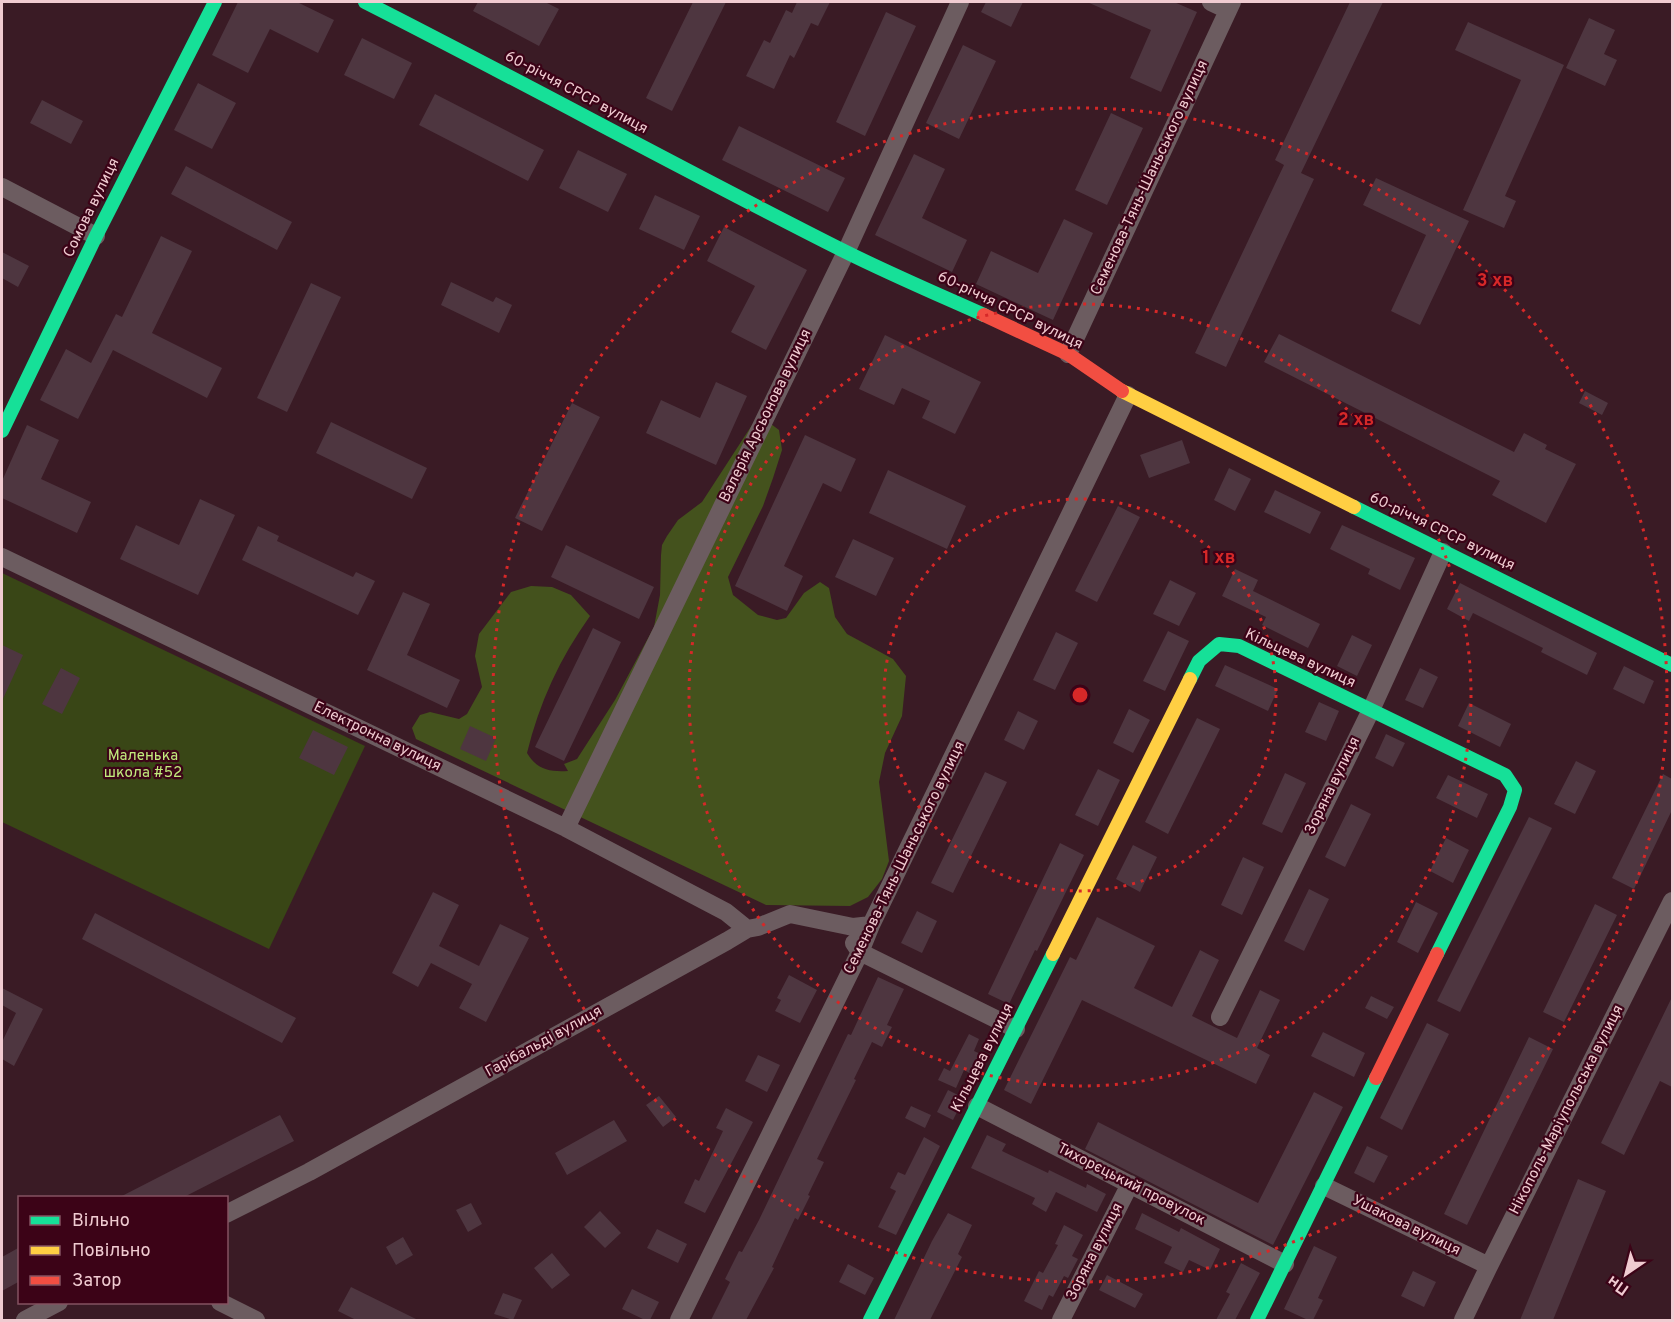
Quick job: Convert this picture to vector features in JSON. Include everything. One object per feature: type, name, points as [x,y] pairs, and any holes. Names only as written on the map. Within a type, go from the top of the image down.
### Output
[{"type":"street","name":"Сомова вулиця","points":[[2,431],[96,236],[215,2]]},
{"type":"street","name":"60-річчя СРСР вулиця","points":[[365,2],[846,252],[1068,354],[1128,395],[1672,665]]},
{"type":"street","name":"Валерія Арсьонова вулиця","points":[[566,828],[846,252],[960,2]]},
{"type":"street","points":[[1211,2],[1230,6]]},
{"type":"street","name":"Семенова-Тянь-Шаньського вулиця","points":[[1068,354],[1230,6]]},
{"type":"street","points":[[2,187],[96,236]]},
{"type":"street","name":"Семенова-Тянь-Шаньського вулиця","points":[[679,1320],[860,952],[1128,395]]},
{"type":"street","name":"Зоряна вулиця","points":[[1220,1017],[1371,710],[1443,552]]},
{"type":"street","name":"Електронна вулиця","points":[[2,556],[566,828],[726,912],[747,929]]},
{"type":"street","name":"Кільцева вулиця","points":[[870,1320],[1199,661],[1219,644],[1239,646],[1505,775],[1515,790],[1510,807],[1257,1320]]},
{"type":"street","name":"Нікополь-Маріупольська вулиця","points":[[1463,1320],[1672,901]]},
{"type":"street","name":"Гарібальді вулиця","points":[[228,1213],[309,1172],[747,929],[790,914],[853,927],[871,925]]},
{"type":"street","points":[[841,924],[860,952],[1016,1029]]},
{"type":"street","name":"Тихорєцький провулок","points":[[977,1106],[1285,1264]]},
{"type":"street","name":"Зоряна вулиця","points":[[1061,1320],[1130,1184]]},
{"type":"street","name":"Ушакова вулиця","points":[[1324,1186],[1489,1266]]},
{"type":"street","points":[[25,1320],[55,1304]]},
{"type":"street","points":[[223,1304],[245,1318]]},
{"type":"green space","points":[[761,421],[779,430],[782,450],[763,506],[728,577],[733,595],[758,615],[777,620],[786,618],[804,593],[820,582],[829,588],[835,617],[847,634],[893,659],[906,676],[902,716],[885,753],[879,782],[889,861],[882,879],[868,897],[850,906],[766,905],[416,739],[412,728],[420,715],[430,712],[459,719],[467,714],[482,687],[475,656],[479,634],[511,592],[531,586],[552,587],[571,595],[590,616],[569,648],[544,699],[527,753],[544,769],[568,771],[564,764],[577,759],[615,700],[654,627],[660,595],[662,545],[678,520],[702,502],[752,425]]},
{"type":"green space","name":"Маленька школа #52","points":[[2,573],[365,746],[269,949],[2,822]]},
{"type":"building","points":[[238,2],[297,2],[334,20],[318,53],[270,29],[248,73],[212,55]]},
{"type":"building","points":[[478,2],[545,2],[559,9],[539,46],[473,11]]},
{"type":"building","points":[[693,2],[726,2],[672,111],[646,98]]},
{"type":"building","points":[[797,2],[830,2],[818,26],[811,23],[794,58],[790,55],[774,89],[746,76],[764,40],[770,43],[786,10],[792,13]]},
{"type":"building","points":[[986,2],[1023,2],[1011,27],[981,12]]},
{"type":"building","points":[[1087,2],[1174,2],[1197,12],[1161,92],[1130,78],[1151,30]]},
{"type":"building","points":[[1350,2],[1383,2],[1301,173],[1314,179],[1226,367],[1195,353],[1284,165],[1275,160]]},
{"type":"building","points":[[886,12],[916,26],[865,136],[836,122]]},
{"type":"building","points":[[1589,18],[1615,30],[1604,54],[1617,60],[1605,86],[1566,68]]},
{"type":"building","points":[[1468,22],[1564,65],[1505,196],[1516,201],[1504,228],[1463,210],[1521,80],[1455,50]]},
{"type":"building","points":[[362,38],[412,63],[394,99],[344,75]]},
{"type":"building","points":[[963,45],[996,61],[959,139],[926,123]]},
{"type":"building","points":[[198,83],[236,103],[212,149],[174,130]]},
{"type":"building","points":[[435,94],[544,150],[528,181],[419,125]]},
{"type":"building","points":[[42,100],[83,121],[71,144],[30,123]]},
{"type":"building","points":[[1111,113],[1143,128],[1107,205],[1075,190]]},
{"type":"building","points":[[739,126],[845,178],[828,212],[722,160]]},
{"type":"building","points":[[578,150],[627,174],[608,212],[559,188]]},
{"type":"building","points":[[914,154],[945,169],[922,218],[967,240],[952,272],[875,235]]},
{"type":"building","points":[[186,166],[292,222],[277,250],[171,194]]},
{"type":"building","points":[[1376,178],[1469,221],[1420,325],[1391,311],[1426,235],[1363,205]]},
{"type":"building","points":[[655,195],[700,216],[684,250],[639,229]]},
{"type":"building","points":[[1064,219],[1093,233],[1053,320],[976,284],[991,251],[1038,273]]},
{"type":"building","points":[[724,227],[807,270],[766,350],[731,332],[755,286],[707,261]]},
{"type":"building","points":[[161,236],[192,251],[152,333],[222,368],[207,398],[113,350],[78,419],[40,400],[66,349],[91,363],[116,314],[122,317]]},
{"type":"building","points":[[2,252],[29,266],[18,287],[2,278]]},
{"type":"building","points":[[451,282],[493,302],[496,297],[512,305],[499,333],[441,305]]},
{"type":"building","points":[[311,283],[341,297],[287,412],[257,398]]},
{"type":"building","points":[[1279,334],[1514,452],[1524,433],[1547,445],[1545,449],[1576,464],[1546,523],[1492,495],[1500,481],[1264,362]]},
{"type":"building","points":[[885,335],[981,382],[955,434],[922,418],[930,401],[902,388],[894,405],[859,389]]},
{"type":"building","points":[[716,382],[747,396],[716,465],[646,433],[661,400],[700,418]]},
{"type":"building","points":[[1585,391],[1608,403],[1602,415],[1579,403]]},
{"type":"building","points":[[572,403],[600,417],[542,531],[515,518]]},
{"type":"building","points":[[331,422],[427,468],[412,499],[316,453]]},
{"type":"building","points":[[27,425],[59,440],[41,479],[91,502],[77,533],[2,498],[2,481]]},
{"type":"building","points":[[805,435],[856,459],[841,492],[823,483],[784,566],[803,576],[787,611],[735,586]]},
{"type":"building","points":[[1182,440],[1190,463],[1149,478],[1140,455]]},
{"type":"building","points":[[1229,468],[1251,479],[1235,511],[1214,500]]},
{"type":"building","points":[[888,470],[966,506],[947,549],[869,513]]},
{"type":"building","points":[[1275,490],[1321,512],[1310,534],[1264,512]]},
{"type":"building","points":[[200,499],[235,515],[198,595],[120,559],[136,525],[179,545]]},
{"type":"building","points":[[1118,506],[1140,517],[1097,602],[1075,591]]},
{"type":"building","points":[[1342,525],[1415,558],[1400,590],[1368,574],[1370,569],[1330,549]]},
{"type":"building","points":[[258,526],[279,536],[277,541],[353,577],[356,572],[375,581],[358,615],[242,560]]},
{"type":"building","points":[[853,539],[894,558],[876,596],[835,577]]},
{"type":"building","points":[[566,545],[654,587],[639,619],[551,577]]},
{"type":"building","points":[[1235,569],[1258,580],[1253,591],[1320,624],[1308,648],[1262,625],[1266,617],[1222,596]]},
{"type":"building","points":[[1170,580],[1196,593],[1179,626],[1153,614]]},
{"type":"building","points":[[1460,583],[1597,653],[1587,675],[1541,652],[1543,648],[1473,613],[1469,621],[1447,609]]},
{"type":"building","points":[[403,592],[430,604],[407,655],[460,680],[447,708],[367,670]]},
{"type":"building","points":[[593,628],[621,642],[564,761],[535,747]]},
{"type":"building","points":[[1168,631],[1189,641],[1165,691],[1143,681]]},
{"type":"building","points":[[1056,632],[1078,643],[1055,690],[1033,680]]},
{"type":"building","points":[[1352,635],[1372,645],[1357,676],[1337,666]]},
{"type":"building","points":[[2,645],[23,655],[2,701]]},
{"type":"building","points":[[1225,665],[1278,689],[1268,711],[1215,686]]},
{"type":"building","points":[[1624,666],[1654,681],[1644,704],[1613,689]]},
{"type":"building","points":[[61,668],[80,678],[62,714],[42,704]]},
{"type":"building","points":[[1420,668],[1438,677],[1423,708],[1405,700]]},
{"type":"building","points":[[1319,702],[1339,711],[1326,741],[1305,732]]},
{"type":"building","points":[[1469,703],[1511,724],[1500,747],[1458,726]]},
{"type":"building","points":[[1129,709],[1150,720],[1133,753],[1113,743]]},
{"type":"building","points":[[1018,711],[1038,721],[1024,750],[1004,740]]},
{"type":"building","points":[[1197,718],[1220,729],[1168,834],[1145,822]]},
{"type":"building","points":[[470,726],[496,738],[486,761],[460,749]]},
{"type":"building","points":[[313,730],[348,747],[334,775],[299,758]]},
{"type":"building","points":[[1386,734],[1405,743],[1393,767],[1375,758]]},
{"type":"building","points":[[1576,761],[1596,771],[1575,814],[1554,804]]},
{"type":"building","points":[[1098,769],[1120,780],[1098,826],[1075,815]]},
{"type":"building","points":[[985,772],[1007,782],[953,893],[931,883]]},
{"type":"building","points":[[1285,773],[1306,783],[1282,833],[1262,824]]},
{"type":"building","points":[[1663,774],[1672,779],[1672,810],[1634,889],[1612,878]]},
{"type":"building","points":[[1448,775],[1488,794],[1477,818],[1436,798]]},
{"type":"building","points":[[1351,804],[1371,814],[1345,867],[1325,857]]},
{"type":"building","points":[[1529,817],[1552,828],[1460,1012],[1437,1001]]},
{"type":"building","points":[[1446,838],[1469,850],[1453,883],[1430,871]]},
{"type":"building","points":[[1060,843],[1084,855],[1009,1004],[988,994]]},
{"type":"building","points":[[1133,845],[1157,857],[1140,892],[1116,879]]},
{"type":"building","points":[[1243,857],[1264,867],[1242,915],[1221,905]]},
{"type":"building","points":[[1309,889],[1329,899],[1304,951],[1284,941]]},
{"type":"building","points":[[433,892],[459,905],[439,946],[479,966],[500,924],[529,938],[486,1022],[459,1008],[472,984],[431,963],[418,987],[392,973]]},
{"type":"building","points":[[1416,902],[1438,913],[1418,953],[1397,942]]},
{"type":"building","points":[[1595,904],[1617,915],[1564,1022],[1543,1012]]},
{"type":"building","points":[[917,911],[937,921],[922,953],[901,943]]},
{"type":"building","points":[[95,913],[296,1018],[282,1043],[82,939]]},
{"type":"building","points":[[1097,917],[1155,946],[1134,988],[1172,1007],[1200,950],[1219,960],[1192,1016],[1237,1038],[1260,990],[1280,1000],[1257,1048],[1270,1055],[1256,1084],[1082,1000],[1031,1104],[1004,1090],[1070,957],[1076,960]]},
{"type":"building","points":[[789,975],[817,990],[800,1023],[775,1011],[781,1000],[777,998]]},
{"type":"building","points":[[878,977],[904,989],[887,1025],[892,1027],[882,1047],[872,1042],[817,1159],[824,1162],[808,1195],[810,1196],[798,1220],[795,1218],[772,1267],[774,1268],[746,1320],[711,1320],[730,1282],[725,1279],[739,1251],[742,1252],[759,1220],[848,1034],[851,1035]]},
{"type":"building","points":[[2,988],[43,1009],[14,1066],[2,1059],[2,1042],[16,1013],[2,1005]]},
{"type":"building","points":[[1371,996],[1394,1007],[1387,1019],[1365,1008]]},
{"type":"building","points":[[1672,997],[1672,1087],[1660,1081],[1624,1155],[1601,1143]]},
{"type":"building","points":[[1427,1023],[1449,1034],[1402,1130],[1380,1118]]},
{"type":"building","points":[[1323,1032],[1365,1053],[1354,1077],[1311,1056]]},
{"type":"building","points":[[969,1034],[979,1039],[974,1051],[985,1056],[975,1076],[964,1070],[956,1088],[938,1080],[944,1068],[950,1071]]},
{"type":"building","points":[[1529,1037],[1553,1049],[1467,1225],[1444,1214]]},
{"type":"building","points":[[758,1055],[780,1065],[767,1092],[745,1081]]},
{"type":"building","points":[[948,1090],[964,1098],[953,1120],[937,1112]]},
{"type":"building","points":[[1314,1092],[1343,1107],[1273,1245],[1085,1149],[1098,1122],[1258,1203]]},
{"type":"building","points":[[659,1096],[676,1117],[663,1127],[646,1105]]},
{"type":"building","points":[[911,1106],[931,1115],[925,1128],[905,1118]]},
{"type":"building","points":[[726,1108],[753,1122],[705,1213],[684,1203],[695,1179],[699,1181],[723,1131],[716,1128]]},
{"type":"building","points":[[280,1115],[294,1141],[186,1196],[122,1196]]},
{"type":"building","points":[[614,1120],[627,1141],[567,1175],[555,1153]]},
{"type":"building","points":[[987,1135],[1006,1144],[1002,1151],[1048,1173],[1049,1170],[1086,1188],[1087,1184],[1106,1194],[1097,1212],[1056,1192],[1046,1212],[1032,1204],[1035,1198],[971,1168]]},
{"type":"building","points":[[924,1137],[940,1146],[896,1235],[878,1227],[896,1191],[890,1188],[898,1172],[905,1175]]},
{"type":"building","points":[[1367,1146],[1388,1156],[1374,1183],[1354,1173]]},
{"type":"building","points":[[1578,1179],[1606,1191],[1553,1320],[1520,1320]]},
{"type":"building","points":[[471,1203],[482,1224],[468,1232],[456,1210]]},
{"type":"building","points":[[600,1211],[621,1233],[605,1248],[584,1227]]},
{"type":"building","points":[[948,1213],[972,1225],[958,1254],[962,1257],[930,1320],[894,1320],[932,1241]]},
{"type":"building","points":[[1142,1213],[1179,1232],[1181,1228],[1220,1249],[1210,1270],[1189,1260],[1183,1272],[1164,1263],[1172,1247],[1135,1229]]},
{"type":"building","points":[[1064,1225],[1083,1235],[1072,1256],[1078,1259],[1068,1278],[1064,1276],[1053,1297],[1049,1295],[1042,1310],[1024,1301],[1039,1271],[1043,1273],[1058,1245],[1055,1244]]},
{"type":"building","points":[[657,1229],[687,1244],[678,1263],[647,1248]]},
{"type":"building","points":[[403,1237],[413,1255],[396,1265],[386,1247]]},
{"type":"building","points":[[1314,1246],[1337,1257],[1318,1298],[1323,1300],[1313,1320],[1308,1320],[1284,1309]]},
{"type":"building","points":[[18,1248],[18,1282],[2,1291],[2,1257]]},
{"type":"building","points":[[552,1253],[570,1275],[552,1289],[534,1268]]},
{"type":"building","points":[[1241,1263],[1260,1273],[1235,1320],[1216,1320],[1230,1294],[1226,1292]]},
{"type":"building","points":[[848,1264],[874,1278],[865,1295],[839,1282]]},
{"type":"building","points":[[1413,1271],[1436,1282],[1424,1307],[1401,1296]]},
{"type":"building","points":[[1107,1275],[1143,1294],[1135,1308],[1099,1290]]},
{"type":"building","points":[[351,1287],[418,1320],[356,1320],[338,1311]]},
{"type":"building","points":[[632,1289],[659,1302],[650,1320],[645,1320],[622,1309]]},
{"type":"building","points":[[503,1293],[522,1300],[513,1320],[494,1314]]},
{"type":"traffic: fast","points":[[2,431],[96,236],[215,2]]},
{"type":"traffic: fast","points":[[365,2],[844,251],[984,315]]},
{"type":"traffic: fast","points":[[1354,507],[1672,665]]},
{"type":"traffic: fast","points":[[1190,679],[1199,661],[1219,644],[1239,646],[1505,775],[1515,790],[1510,807],[1437,954]]},
{"type":"traffic: fast","points":[[870,1320],[1053,954]]},
{"type":"traffic: fast","points":[[1257,1320],[1376,1078]]},
{"type":"traffic: slow","points":[[1122,391],[1354,507]]},
{"type":"traffic: slow","points":[[1053,954],[1190,679]]},
{"type":"traffic: jam","points":[[984,315],[1068,354],[1122,391]]},
{"type":"traffic: jam","points":[[1376,1078],[1437,954]]}]
